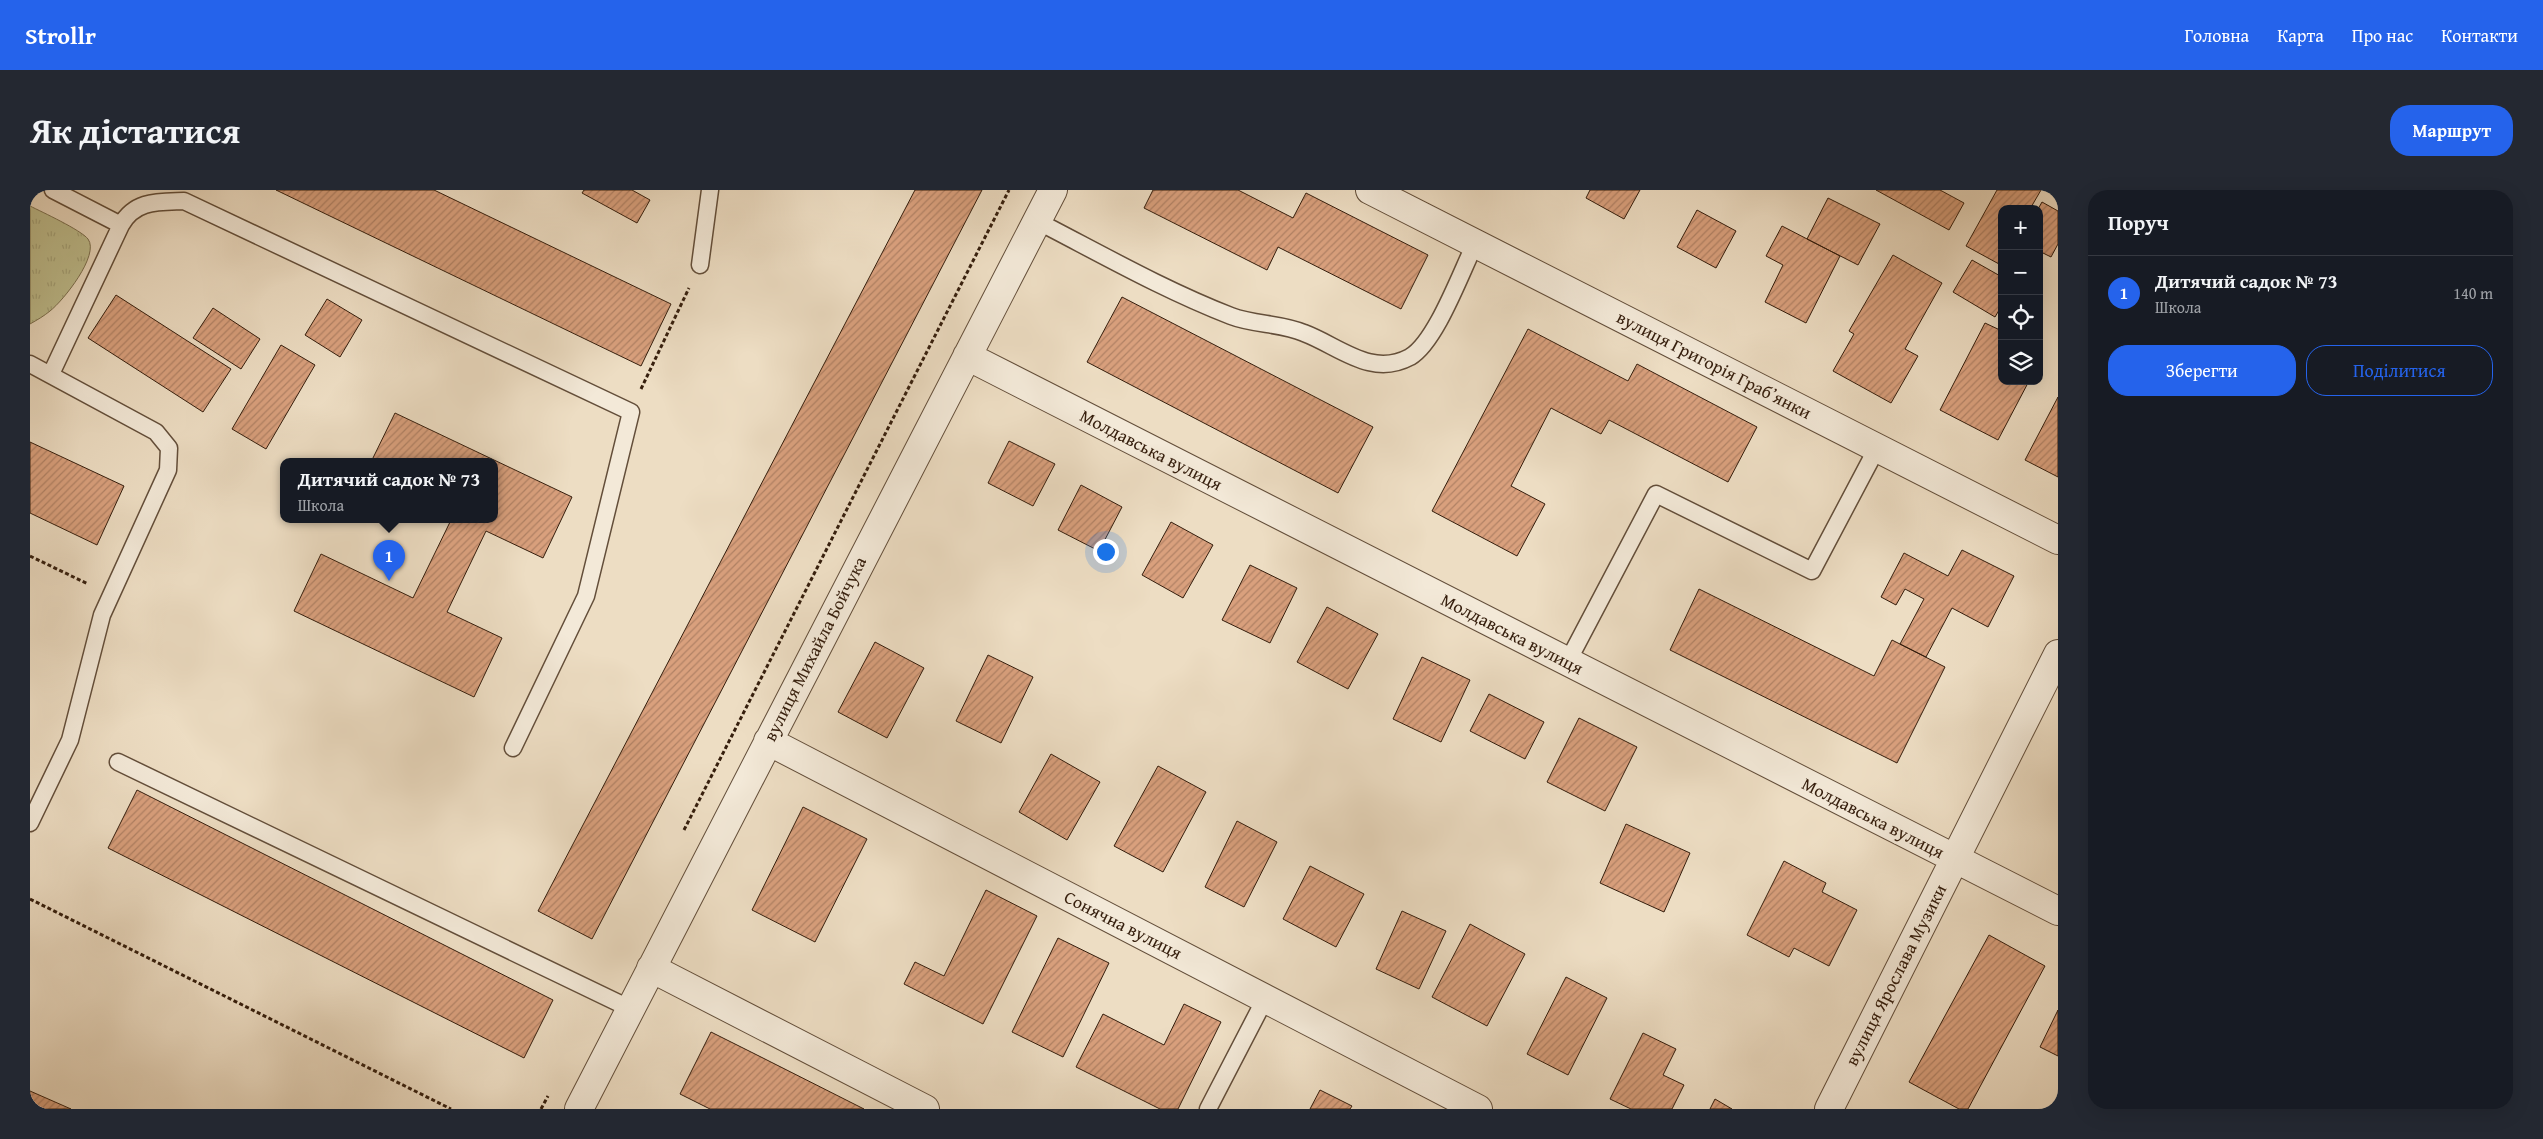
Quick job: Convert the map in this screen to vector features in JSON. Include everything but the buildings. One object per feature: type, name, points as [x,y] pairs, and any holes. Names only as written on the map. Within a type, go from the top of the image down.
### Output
[{"type":"street","name":"вулиця Михайла Бойчука","points":[[579,1109],[1053,190]]},
{"type":"street","name":"вулиця Григорія Грабʼянки","points":[[1370,190],[2058,540]]},
{"type":"street","name":"Молдавська вулиця","points":[[967,356],[2058,911]]},
{"type":"street","name":"вулиця Ярослава Музики","points":[[1829,1109],[2058,654]]},
{"type":"street","name":"Сонячна вулиця","points":[[768,741],[1478,1109]]},
{"type":"street","points":[[651,968],[925,1109]]},
{"type":"lane","points":[[53,190],[121,226]]},
{"type":"lane","points":[[700,265],[710,190]]},
{"type":"lane","points":[[51,374],[128,213],[153,202],[184,201],[631,412],[586,596],[513,748]]},
{"type":"lane","points":[[1037,221],[1135,272],[1230,316],[1297,330],[1354,358],[1376,364],[1388,364],[1409,357],[1426,342],[1475,244]]},
{"type":"lane","points":[[30,364],[156,432],[169,448],[168,470],[102,615],[70,740],[30,823]]},
{"type":"lane","points":[[1568,662],[1656,494],[1812,571],[1877,448]]},
{"type":"lane","points":[[118,762],[631,1009]]},
{"type":"lane","points":[[1208,1109],[1265,999]]},
{"type":"path","points":[[681,835],[1009,190]]},
{"type":"path","points":[[631,412],[700,265]]},
{"type":"path","points":[[30,556],[111,595]]},
{"type":"path","points":[[30,899],[450,1109]]},
{"type":"path","points":[[541,1109],[549,1093]]},
{"type":"green space","points":[[30,206],[84,235],[88,239],[90,246],[85,266],[71,288],[56,306],[30,324]]},
{"type":"place","name":"Дитячий садок № 73","points":[[389,581]]}]
